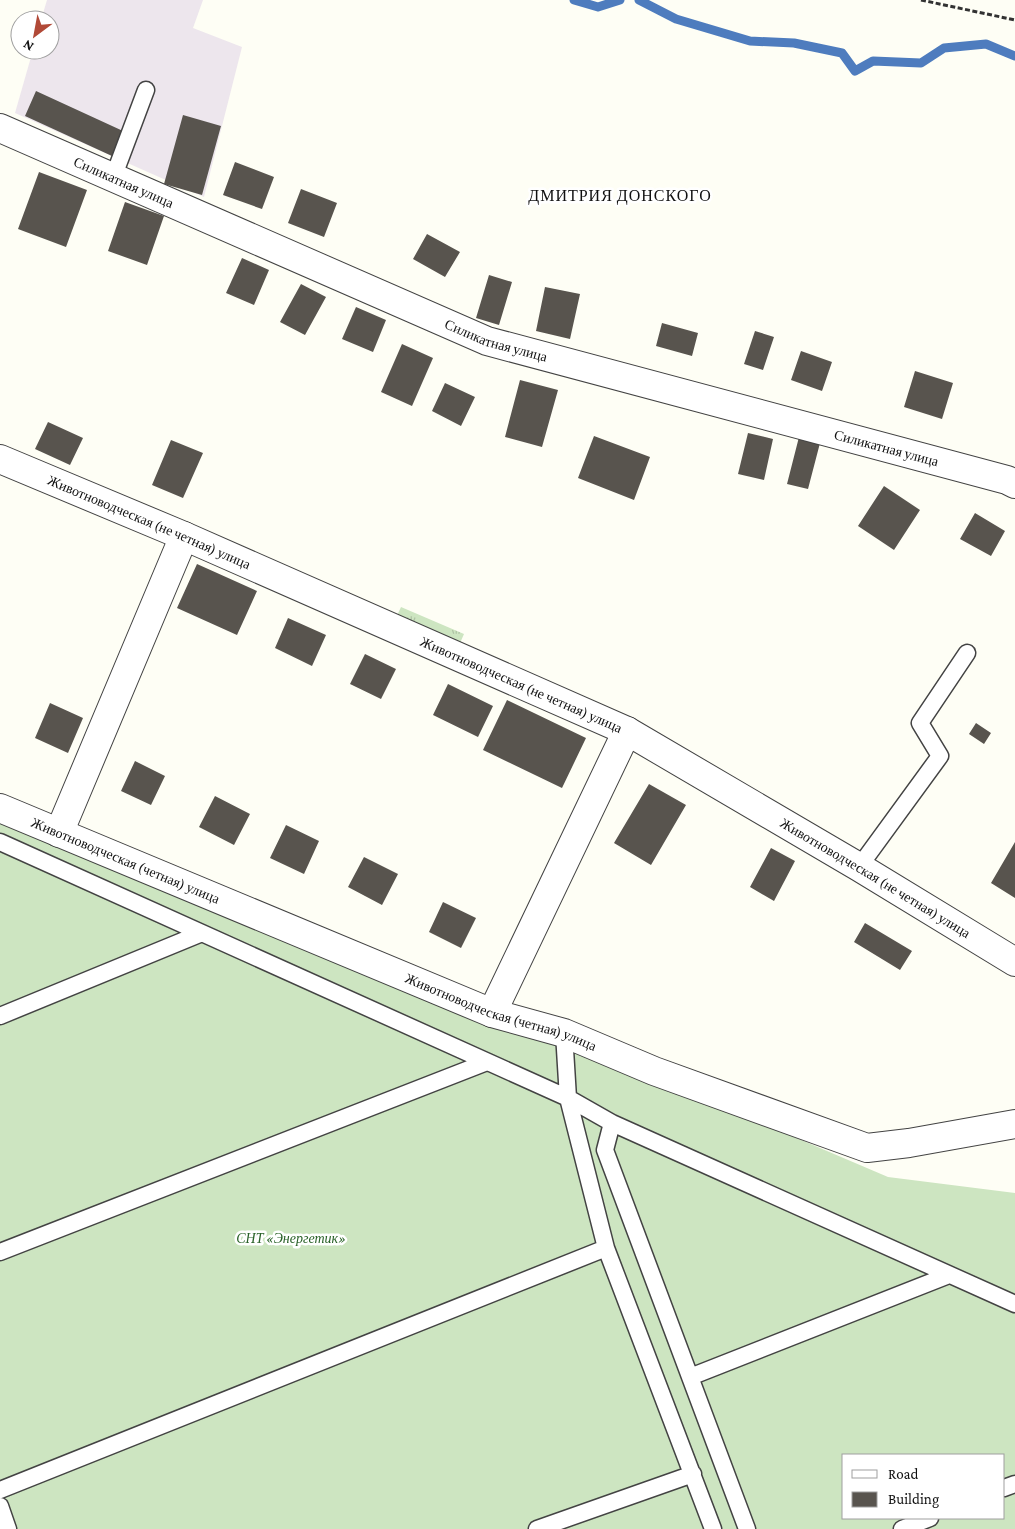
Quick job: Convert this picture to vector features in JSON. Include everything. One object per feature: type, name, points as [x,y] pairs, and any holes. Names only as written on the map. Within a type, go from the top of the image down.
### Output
[{"type":"street","name":"Силикатная улица","points":[[0,128],[487,341],[1007,480],[1015,484]]},
{"type":"street","name":"Животноводческая (не четная) улица","points":[[0,459],[184,536],[627,731],[859,867],[1015,962]]},
{"type":"street","points":[[59,833],[184,536]]},
{"type":"street","points":[[492,1013],[627,731]]},
{"type":"street","name":"Животноводческая (четная) улица","points":[[0,808],[492,1013],[564,1033],[654,1071],[867,1148],[910,1143],[1015,1124]]},
{"type":"lane","points":[[113,178],[146,90]]},
{"type":"lane","points":[[859,867],[940,756],[920,723],[967,653]]},
{"type":"lane","points":[[0,842],[568,1098],[612,1123],[1015,1304]]},
{"type":"lane","points":[[0,1016],[202,933]]},
{"type":"lane","points":[[564,1033],[568,1098],[606,1248],[713,1529]]},
{"type":"lane","points":[[0,1252],[487,1062]]},
{"type":"lane","points":[[612,1123],[605,1150],[747,1529]]},
{"type":"lane","points":[[0,1490],[606,1248]]},
{"type":"lane","points":[[690,1377],[949,1274]]},
{"type":"lane","points":[[537,1529],[693,1474]]},
{"type":"lane","points":[[0,1506],[8,1529]]},
{"type":"lane","points":[[902,1529],[927,1519]]},
{"type":"path","points":[[921,0],[1015,20]]},
{"type":"shaded area","points":[[47,0],[203,0],[193,28],[242,47],[204,197],[15,113],[30,60],[60,60],[60,10],[44,10]]},
{"type":"green space","points":[[401,607],[464,634],[457,650],[394,622]]},
{"type":"green space","name":"СНТ «Энергетик»","points":[[0,798],[888,1177],[1015,1193],[1015,1529],[0,1529]]},
{"type":"building","points":[[36,91],[123,131],[112,156],[25,116]]},
{"type":"building","points":[[183,115],[221,126],[202,195],[164,184]]},
{"type":"building","points":[[235,162],[274,177],[262,209],[223,195]]},
{"type":"building","points":[[39,172],[87,190],[66,247],[18,229]]},
{"type":"building","points":[[301,189],[337,203],[324,237],[288,223]]},
{"type":"building","points":[[125,202],[164,216],[147,265],[108,251]]},
{"type":"building","points":[[427,234],[460,252],[445,277],[413,259]]},
{"type":"building","points":[[242,258],[269,270],[254,305],[226,293]]},
{"type":"building","points":[[489,275],[512,282],[499,325],[476,318]]},
{"type":"building","points":[[301,284],[326,297],[305,335],[280,322]]},
{"type":"building","points":[[545,287],[580,294],[570,339],[536,331]]},
{"type":"building","points":[[356,307],[386,320],[373,352],[342,339]]},
{"type":"building","points":[[662,323],[698,333],[692,356],[656,346]]},
{"type":"building","points":[[755,331],[774,337],[763,370],[744,364]]},
{"type":"building","points":[[402,344],[433,358],[412,406],[381,392]]},
{"type":"building","points":[[801,351],[832,362],[822,391],[791,380]]},
{"type":"building","points":[[915,371],[953,383],[942,419],[904,407]]},
{"type":"building","points":[[520,380],[558,390],[542,447],[505,437]]},
{"type":"building","points":[[445,383],[475,397],[461,426],[432,411]]},
{"type":"building","points":[[48,422],[83,438],[70,465],[35,449]]},
{"type":"building","points":[[748,433],[773,439],[764,480],[738,474]]},
{"type":"building","points":[[594,436],[650,457],[634,500],[578,478]]},
{"type":"building","points":[[799,437],[820,443],[808,489],[787,484]]},
{"type":"building","points":[[171,440],[203,453],[183,498],[152,485]]},
{"type":"building","points":[[884,486],[920,510],[894,550],[858,526]]},
{"type":"building","points":[[975,513],[1005,531],[991,556],[960,539]]},
{"type":"building","points":[[197,564],[257,591],[237,635],[177,608]]},
{"type":"building","points":[[288,618],[326,635],[312,666],[275,648]]},
{"type":"building","points":[[365,654],[396,669],[381,699],[350,684]]},
{"type":"building","points":[[448,684],[493,706],[478,737],[433,715]]},
{"type":"building","points":[[507,700],[586,738],[562,788],[483,750]]},
{"type":"building","points":[[50,703],[83,718],[68,753],[35,738]]},
{"type":"building","points":[[976,723],[991,733],[984,744],[969,734]]},
{"type":"building","points":[[135,761],[165,776],[151,805],[121,791]]},
{"type":"building","points":[[649,784],[686,805],[651,865],[614,843]]},
{"type":"building","points":[[215,796],[250,814],[234,845],[199,827]]},
{"type":"building","points":[[286,825],[319,841],[304,874],[270,858]]},
{"type":"building","points":[[1015,842],[1015,898],[991,883]]},
{"type":"building","points":[[771,848],[795,861],[774,901],[750,887]]},
{"type":"building","points":[[364,857],[398,874],[382,905],[348,887]]},
{"type":"building","points":[[443,902],[476,918],[461,948],[429,932]]},
{"type":"building","points":[[865,923],[912,951],[900,970],[854,942]]},
{"type":"waterway","points":[[574,0],[598,7],[620,0]]},
{"type":"waterway","points":[[639,0],[676,19],[750,41],[794,43],[842,53],[855,71],[873,61],[921,63],[944,48],[986,44],[1015,56]]},
{"type":"district","name":"ДМИТРИЯ ДОНСКОГО","points":[[620,195]]}]
